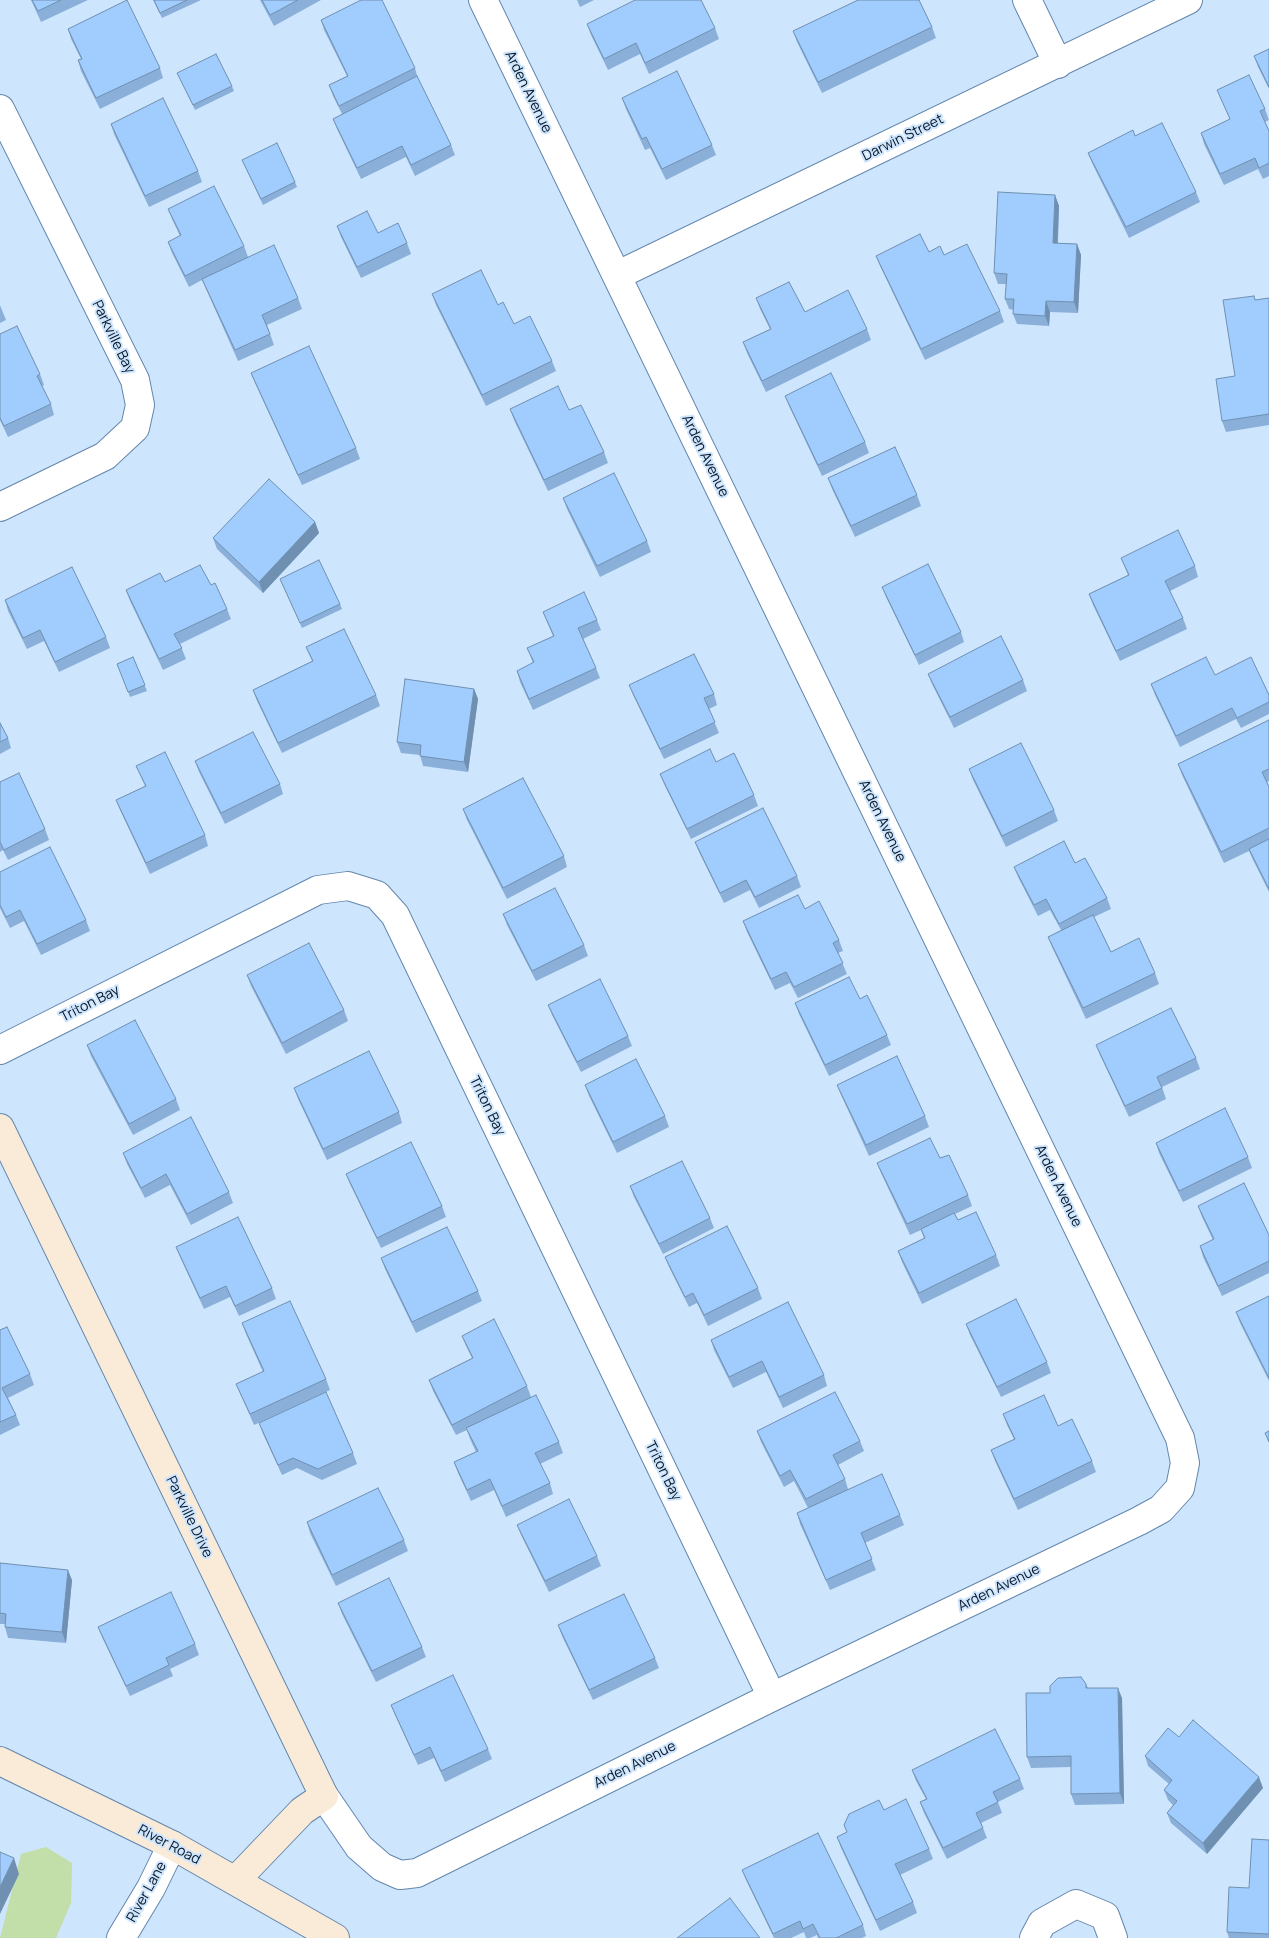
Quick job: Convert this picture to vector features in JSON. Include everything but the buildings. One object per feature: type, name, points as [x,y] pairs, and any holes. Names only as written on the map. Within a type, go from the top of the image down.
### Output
[{"type":"street","name":"Arden Avenue","points":[[324,1796],[359,1847],[382,1868],[400,1875],[417,1873],[772,1697],[1139,1521],[1161,1509],[1180,1488],[1185,1464],[1175,1428],[618,275],[483,0]]},
{"type":"street","points":[[1026,0],[1058,64]]},
{"type":"street","name":"Darwin Street","points":[[618,275],[1188,0]]},
{"type":"street","name":"Parkville Bay","points":[[0,109],[135,380],[140,405],[135,428],[105,456],[0,507]]},
{"type":"street","name":"Triton Bay","points":[[0,1050],[318,890],[348,886],[377,895],[395,915],[772,1697]]},
{"type":"street","name":"Parkville Drive","points":[[0,1128],[324,1796]]},
{"type":"street","name":"River Road","points":[[0,1760],[172,1845],[335,1938]]},
{"type":"street","points":[[235,1881],[302,1811],[324,1796]]},
{"type":"street","name":"River Lane","points":[[121,1938],[151,1888],[172,1845]]},
{"type":"street","points":[[1034,1938],[1042,1923],[1076,1904],[1105,1916],[1113,1938]]},
{"type":"green space","points":[[46,1847],[72,1863],[71,1903],[56,1938],[0,1938],[21,1854]]}]
